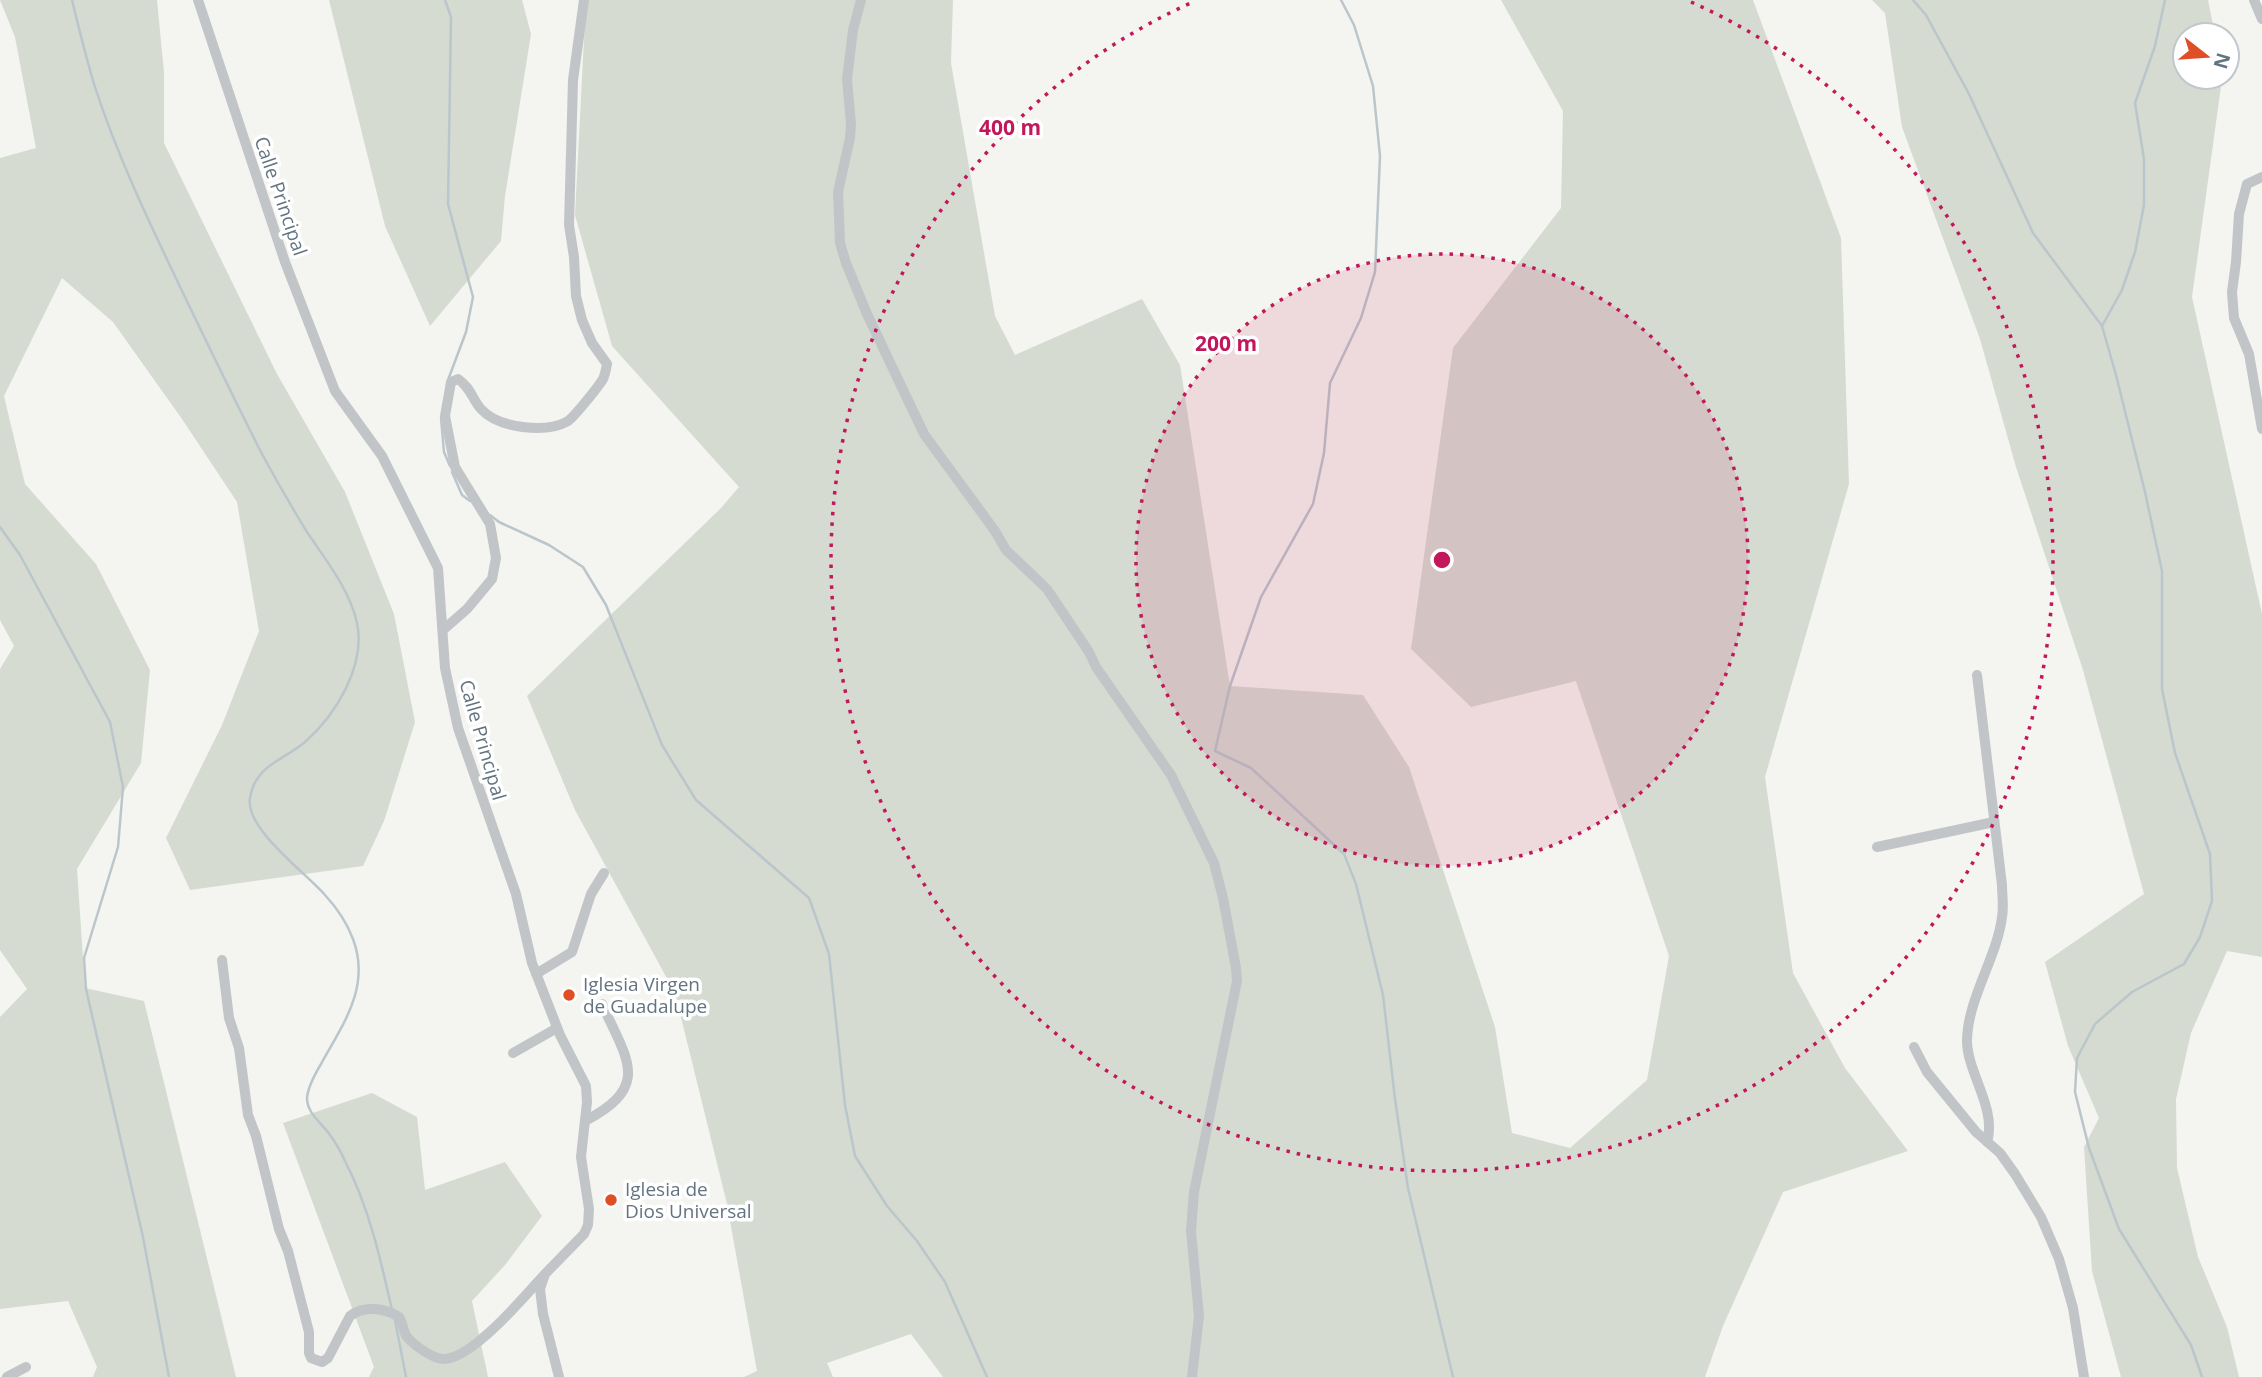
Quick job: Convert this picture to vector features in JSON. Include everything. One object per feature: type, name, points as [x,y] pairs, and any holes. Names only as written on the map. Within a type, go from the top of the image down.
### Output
[{"type":"street","name":"Calle Principal","points":[[198,0],[285,262],[335,391],[382,456],[438,568],[445,668],[458,728],[516,894],[536,974],[557,1028],[586,1086],[581,1157],[589,1209],[588,1225],[583,1234],[486,1336],[457,1356],[442,1359],[433,1356],[407,1336],[399,1317],[382,1310],[367,1309],[355,1311],[350,1316],[328,1359],[322,1362],[311,1358],[309,1332],[248,1115],[239,1048],[229,1018],[222,960]]},
{"type":"street","points":[[443,630],[467,609],[492,579],[496,558],[490,524],[455,467],[445,416],[451,382],[458,379],[463,383],[475,396],[480,408],[498,420],[526,429],[546,427],[569,421],[602,381],[607,364],[592,343],[582,320],[576,296],[569,225],[573,80],[583,0]]},
{"type":"street","points":[[861,0],[853,30],[846,79],[851,124],[838,192],[840,243],[846,263],[924,434],[1006,550],[1047,589],[1096,667],[1171,775],[1214,863],[1223,898],[1237,981],[1194,1192],[1191,1231],[1199,1316],[1192,1377]]},
{"type":"street","points":[[2254,0],[2262,19]]},
{"type":"street","points":[[2262,177],[2248,184],[2239,214],[2232,292],[2234,318],[2249,354],[2262,429]]},
{"type":"street","points":[[1978,675],[2002,884],[2002,918],[1981,981],[1967,1039],[1968,1053],[1985,1109],[1989,1135],[1987,1142]]},
{"type":"street","points":[[1877,847],[1994,822]]},
{"type":"street","points":[[536,974],[572,952],[591,894],[604,873]]},
{"type":"street","points":[[584,1121],[621,1096],[629,1076],[626,1059],[602,1004]]},
{"type":"street","points":[[513,1053],[557,1028]]},
{"type":"street","points":[[1914,1047],[1927,1072],[1976,1132],[2000,1153],[2041,1217],[2059,1259],[2073,1308],[2084,1377]]},
{"type":"street","points":[[545,1274],[540,1300],[559,1377]]},
{"type":"street","points":[[7,1377],[26,1367]]},
{"type":"shaded area","points":[[0,0],[157,0],[164,73],[164,143],[277,374],[345,492],[394,614],[415,722],[384,821],[363,866],[190,890],[166,838],[222,725],[259,631],[237,502],[113,322],[62,278],[4,396],[25,484],[96,564],[150,670],[141,763],[77,869],[85,988],[144,1001],[236,1377],[93,1377],[97,1367],[68,1301],[0,1309],[0,1017],[27,989],[0,950],[0,669],[14,646],[0,620],[0,158],[36,148],[15,37]]},
{"type":"shaded area","points":[[329,0],[522,0],[531,34],[505,196],[501,241],[430,326],[385,226]]},
{"type":"shaded area","points":[[586,0],[953,0],[951,63],[995,316],[1015,355],[1142,299],[1180,365],[1230,686],[1363,695],[1409,767],[1495,1027],[1512,1133],[1570,1148],[1647,1080],[1669,956],[1576,681],[1471,707],[1411,649],[1453,348],[1561,208],[1563,111],[1501,0],[1753,0],[1841,238],[1849,484],[1765,777],[1793,973],[1845,1068],[1908,1151],[1783,1192],[1723,1326],[1705,1377],[943,1377],[911,1334],[827,1363],[833,1377],[744,1377],[757,1371],[727,1204],[675,993],[575,810],[527,696],[721,508],[739,487],[612,346],[575,215]]},
{"type":"shaded area","points":[[1872,0],[2208,0],[2212,21],[2171,21],[2171,91],[2220,91],[2192,297],[2262,614],[2262,957],[2227,951],[2191,1033],[2176,1099],[2177,1168],[2198,1257],[2227,1327],[2239,1377],[2121,1377],[2092,1271],[2084,1147],[2099,1118],[2068,1046],[2045,962],[2144,894],[2083,670],[2016,467],[1980,339],[1902,127],[1885,13]]},
{"type":"shaded area","points":[[372,1093],[417,1117],[425,1190],[505,1162],[542,1216],[505,1265],[472,1301],[488,1377],[369,1377],[374,1367],[283,1123]]},
{"type":"waterway","points":[[72,0],[95,87],[147,217],[262,454],[343,587],[357,623],[357,656],[353,672],[337,704],[317,731],[264,771],[253,787],[250,798],[251,810],[266,836],[338,910],[353,939],[358,957],[357,989],[352,1004],[346,1020],[312,1080],[307,1098],[312,1114],[340,1151],[361,1197],[379,1253],[392,1310]]},
{"type":"waterway","points":[[445,0],[451,17],[448,204],[473,297],[466,332],[448,380]]},
{"type":"waterway","points":[[1341,0],[1354,25],[1373,86],[1380,156],[1375,272],[1361,318],[1330,383],[1324,453],[1313,504],[1261,597],[1230,686],[1215,751],[1251,768],[1344,854],[1356,884],[1383,995],[1408,1188],[1453,1377]]},
{"type":"waterway","points":[[1913,0],[1926,15],[1969,94],[2033,233],[2102,326],[2145,492],[2162,571],[2162,689],[2175,753],[2210,854],[2212,901],[2200,937],[2184,964],[2132,992],[2095,1024],[2077,1058],[2075,1092],[2089,1148],[2119,1229],[2191,1345],[2202,1377]]},
{"type":"waterway","points":[[2102,326],[2122,290],[2135,252],[2144,205],[2144,159],[2135,103],[2155,46],[2165,0]]},
{"type":"waterway","points":[[441,418],[444,452],[450,466]]},
{"type":"waterway","points":[[452,472],[462,495],[470,501]]},
{"type":"waterway","points":[[490,515],[499,522],[549,545],[583,567],[606,605],[662,745],[696,800],[809,898],[829,954],[845,1105],[855,1156],[887,1206],[917,1241],[945,1282],[987,1377]]},
{"type":"waterway","points":[[0,527],[20,555],[110,722],[123,787],[118,847],[84,958],[86,989],[143,1237],[169,1377]]},
{"type":"waterway","points":[[395,1320],[406,1377]]},
{"type":"place","name":"Iglesia Virgen de Guadalupe","points":[[569,995]]},
{"type":"place","name":"Iglesia de Dios Universal","points":[[611,1200]]}]
